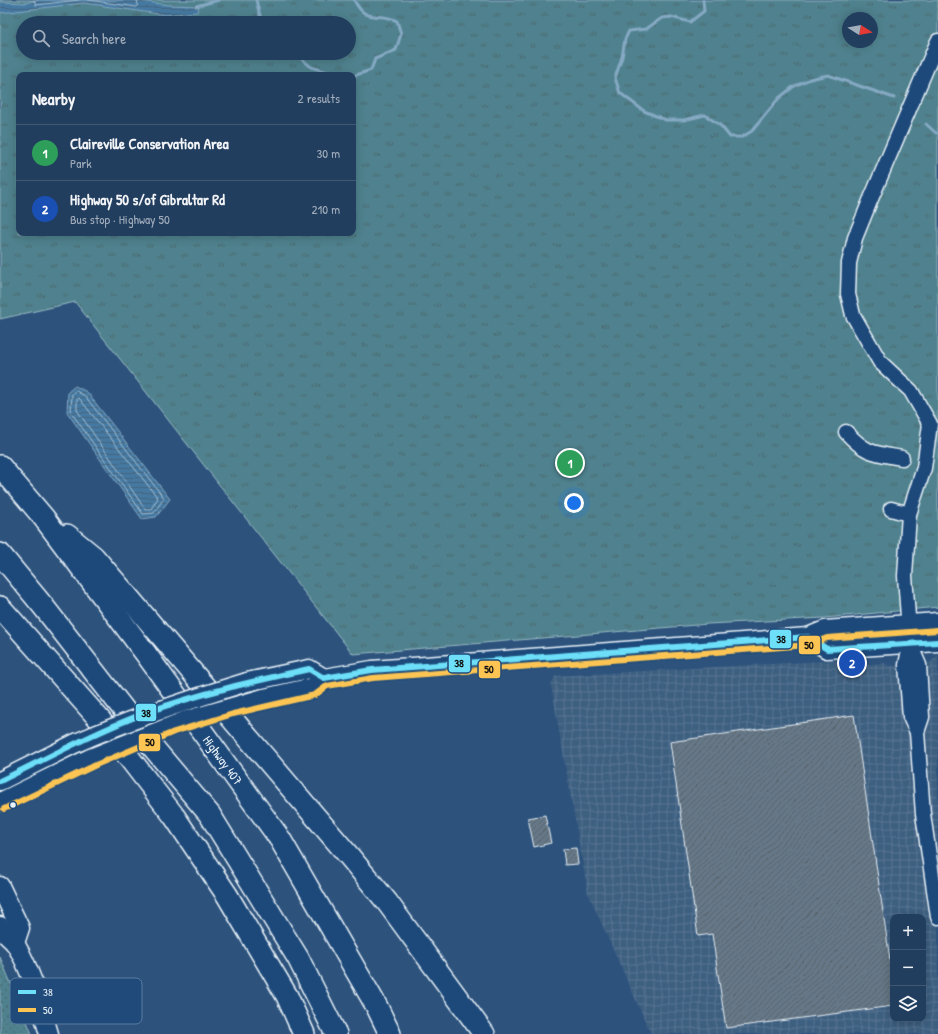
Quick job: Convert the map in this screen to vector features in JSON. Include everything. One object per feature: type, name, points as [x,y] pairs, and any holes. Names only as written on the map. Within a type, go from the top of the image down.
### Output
[{"type":"highway","name":"Highway 407","points":[[0,466],[44,518],[280,839],[377,1007],[390,1034]]},
{"type":"highway","points":[[44,518],[94,557],[339,844],[387,902],[484,1034]]},
{"type":"highway","points":[[0,554],[43,606],[156,751],[210,815],[298,958],[336,1034]]},
{"type":"highway","points":[[0,607],[100,720],[174,816],[227,895],[287,996],[304,1034]]},
{"type":"highway","points":[[272,972],[278,1003],[291,1034]]},
{"type":"main road","points":[[0,802],[90,758],[184,720],[264,698],[313,687],[324,678],[372,670],[808,637],[826,630],[938,622]]},
{"type":"main road","points":[[808,637],[827,649],[938,642]]},
{"type":"main road","points":[[0,781],[127,721],[176,703],[247,682],[309,669],[324,678]]},
{"type":"main road","points":[[0,886],[20,928],[15,943]]},
{"type":"main road","points":[[0,926],[4,934],[15,943],[30,978]]},
{"type":"main road","points":[[46,1024],[49,1034]]},
{"type":"street","points":[[938,41],[855,238],[849,263],[848,294],[853,315],[880,362],[911,391],[930,424],[924,468],[909,514],[905,576],[910,644],[919,665],[922,717],[917,732],[923,814],[938,918]]},
{"type":"street","points":[[846,432],[867,451],[902,458]]},
{"type":"street","points":[[891,509],[909,514]]},
{"type":"shaded area","points":[[938,655],[938,1034],[651,1034],[588,893],[551,685],[555,676],[843,660],[844,667],[884,663],[890,666],[931,662]]},
{"type":"green space","points":[[0,0],[938,0],[938,607],[825,618],[708,624],[353,654],[75,302],[0,319]]},
{"type":"green space","points":[[0,957],[10,981],[10,1024],[28,1024],[32,1034],[0,1034]]},
{"type":"water","points":[[39,0],[133,0],[168,5],[199,6],[197,12],[165,15],[84,3],[0,13],[0,2],[25,3]]},
{"type":"water","points":[[75,386],[87,392],[170,499],[156,517],[142,519],[67,412],[68,392]]},
{"type":"building","points":[[854,715],[890,960],[890,1006],[726,1028],[712,934],[698,936],[670,742]]},
{"type":"building","points":[[545,815],[551,843],[534,847],[528,818]]},
{"type":"building","points":[[576,848],[578,864],[565,865],[563,849]]},
{"type":"waterway","points":[[196,6],[219,0]]},
{"type":"waterway","points":[[256,0],[260,16]]},
{"type":"waterway","points":[[354,0],[359,8],[368,15],[390,18],[397,21],[401,34],[396,50],[375,59],[371,70],[356,75]]},
{"type":"waterway","points":[[703,0],[704,11],[690,22],[671,17],[662,18],[646,29],[629,31],[625,39],[622,57],[615,78],[620,93],[644,111],[666,120],[684,120],[705,115],[721,126],[730,137],[742,137],[752,131],[779,98],[793,87],[810,79],[828,75],[894,98]]},
{"type":"waterway","points":[[303,60],[311,67],[328,72]]},
{"type":"waterway","points":[[926,124],[938,133]]},
{"type":"transit line","name":"50","points":[[4,809],[98,764],[174,732],[233,714],[315,695],[327,686],[373,678],[809,645],[827,638],[938,630]]},
{"type":"transit line","name":"38","points":[[0,781],[92,736],[148,712],[208,693],[309,669],[324,678],[372,670],[808,637],[827,649],[938,642]]},
{"type":"place","name":"Claireville Conservation Area","points":[[570,463]]},
{"type":"place","name":"Highway 50 s/of Gibraltar Rd","points":[[852,663]]}]
